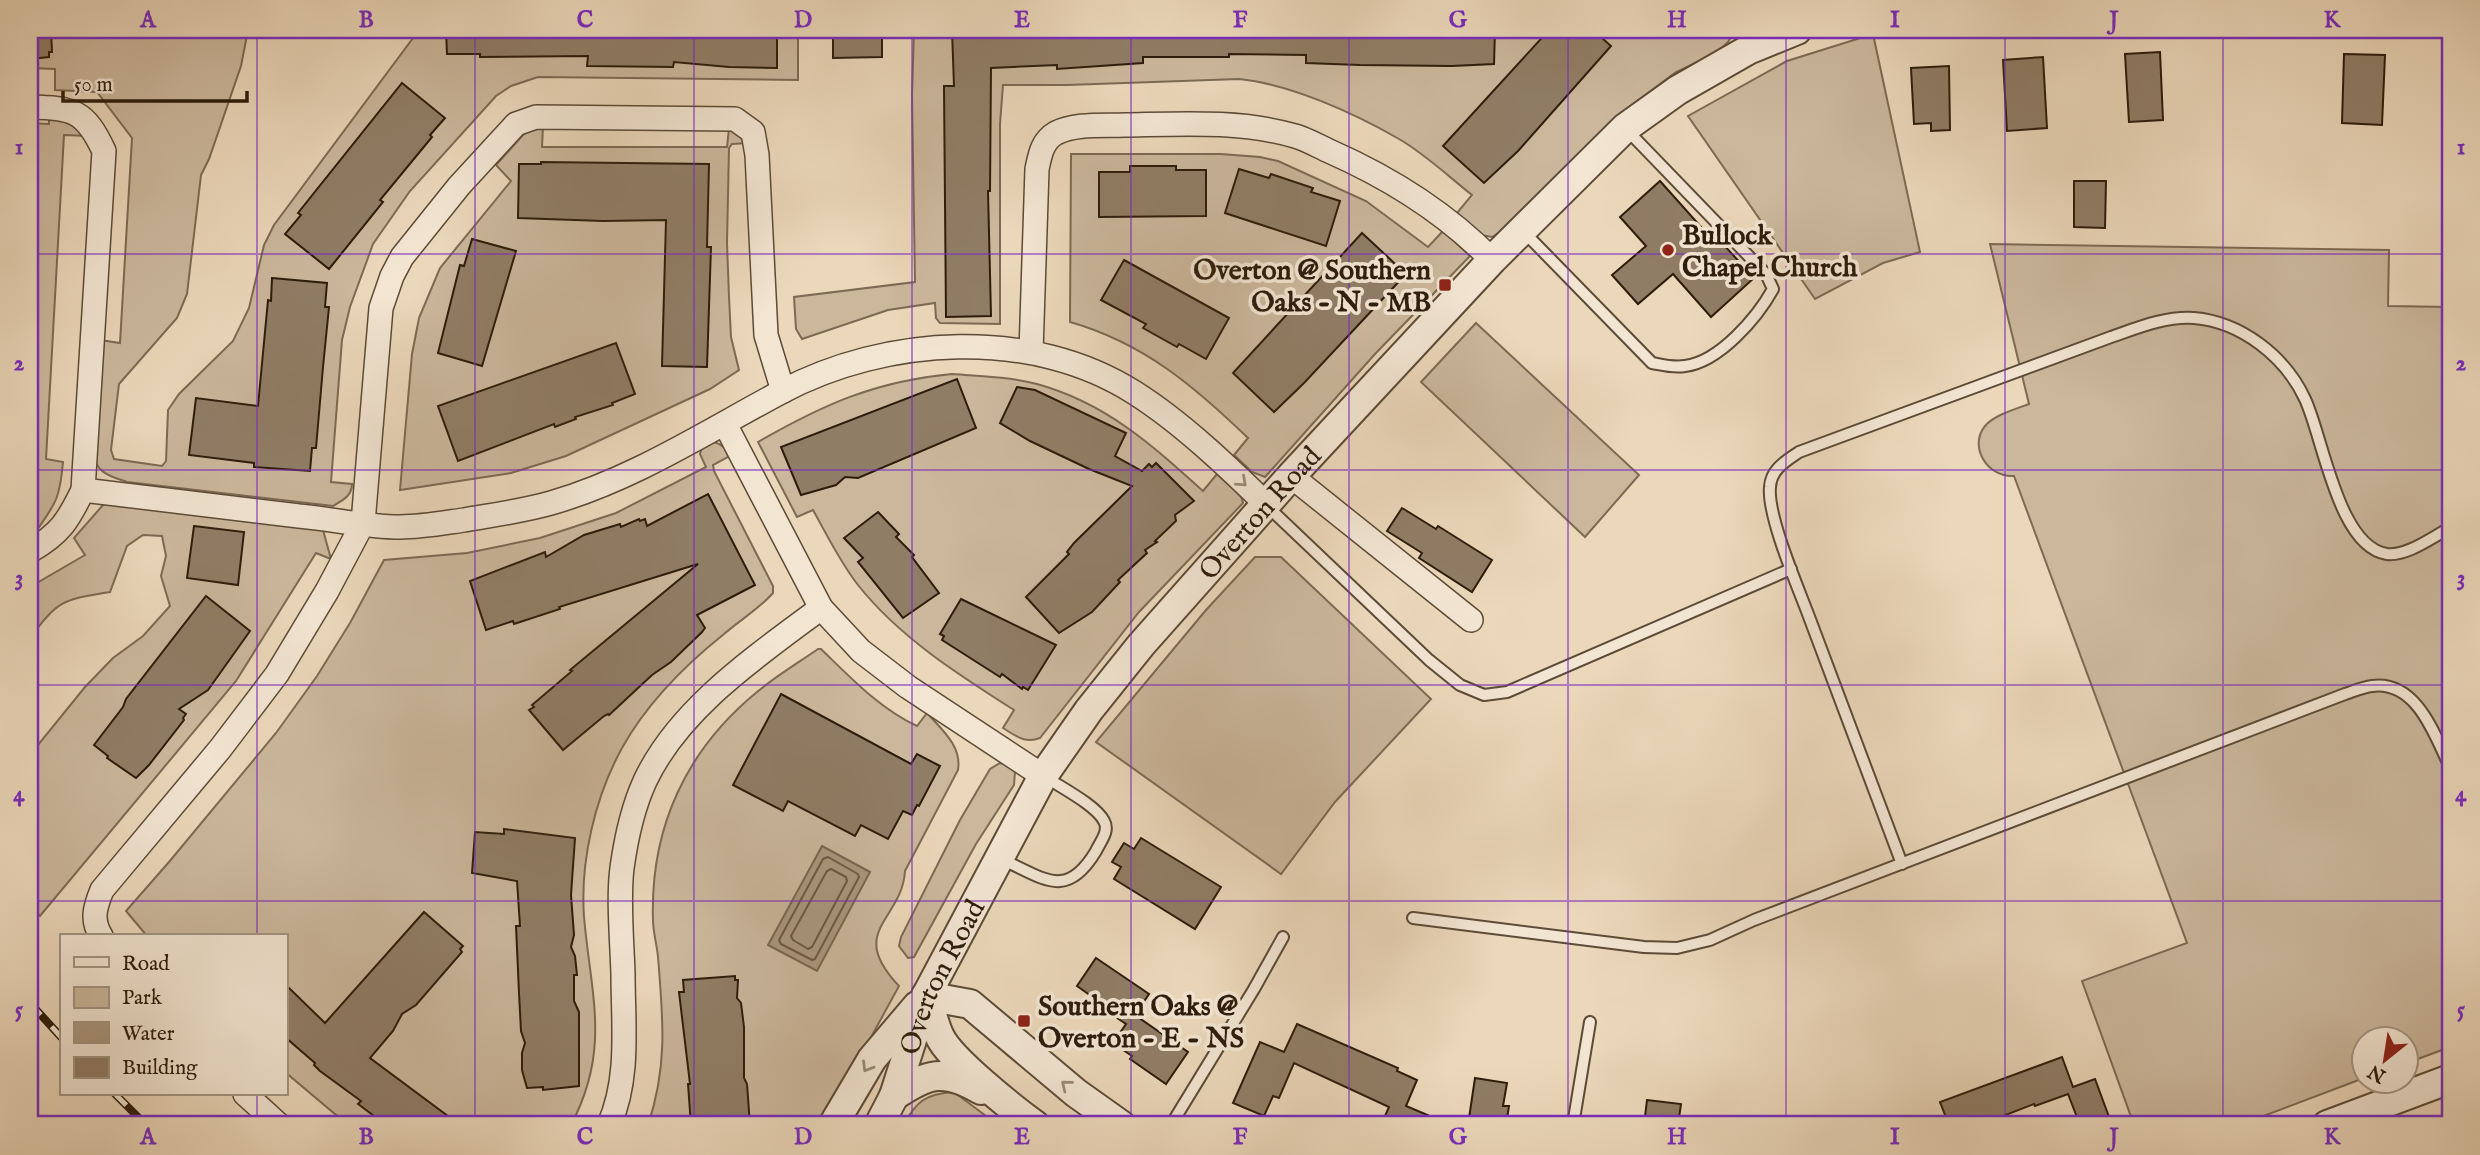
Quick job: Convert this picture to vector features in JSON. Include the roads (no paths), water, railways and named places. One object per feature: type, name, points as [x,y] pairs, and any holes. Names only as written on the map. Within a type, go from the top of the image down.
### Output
[{"type":"street","name":"Overton Road","points":[[878,1125],[894,1096],[926,996],[1043,776],[1089,710],[1141,645],[1291,476],[1492,260],[1625,128],[1747,40],[1797,30]]},
{"type":"street","points":[[30,107],[73,111],[93,127],[104,151],[83,491],[71,516],[51,539],[30,551]]},
{"type":"street","points":[[100,934],[96,928],[94,909],[102,890],[148,837],[277,674],[327,591],[363,523],[381,308],[392,276],[402,257],[516,124],[536,117],[735,119],[753,132],[757,155],[766,335],[783,390]]},
{"type":"street","points":[[1031,352],[1039,159],[1041,149],[1054,135],[1072,127],[1234,125],[1295,136],[1350,160],[1419,200],[1468,237],[1492,260]]},
{"type":"street","points":[[83,491],[400,527],[438,523],[551,503],[653,462],[783,390],[830,370],[883,354],[928,348],[972,348],[1031,352],[1062,358],[1104,375],[1136,393],[1266,505]]},
{"type":"street","points":[[725,424],[821,608],[861,650],[908,687],[1043,776]]},
{"type":"street","points":[[1291,476],[1471,620]]},
{"type":"street","points":[[609,1125],[624,1070],[622,870],[637,803],[646,780],[665,748],[707,698],[821,608]]},
{"type":"street","points":[[926,996],[940,1040],[965,1066],[1035,1125]]},
{"type":"street","points":[[833,1125],[873,1059],[926,996]]},
{"type":"street","points":[[926,996],[970,1004],[1076,1093],[1121,1125]]},
{"type":"street","points":[[894,1096],[920,1078],[944,1075],[969,1083],[1012,1108]]},
{"type":"street","points":[[2327,1125],[2450,1079]]},
{"type":"street","points":[[247,1096],[279,1125]]},
{"type":"lane","points":[[1522,229],[1652,363],[1669,367],[1688,366],[1723,349],[1762,309],[1773,289],[1766,274],[1625,128]]},
{"type":"lane","points":[[1902,864],[1791,569],[1773,514],[1769,489],[1772,477],[1782,464],[1800,452],[2111,337],[2162,321],[2192,318],[2222,323],[2249,336],[2274,356],[2294,378],[2306,400],[2345,513],[2355,532],[2368,546],[2386,554],[2402,552],[2450,528]]},
{"type":"lane","points":[[1266,505],[1429,660],[1460,685],[1484,695],[1507,692],[1791,569]]},
{"type":"lane","points":[[1413,918],[1644,947],[1677,948],[1710,940],[1754,920],[2332,699],[2373,686],[2391,688],[2409,698],[2426,717],[2450,768]]},
{"type":"lane","points":[[999,858],[1047,879],[1065,882],[1081,873],[1105,835],[1103,818],[1086,803],[1043,776]]},
{"type":"lane","points":[[1171,1125],[1283,937]]},
{"type":"lane","points":[[1573,1125],[1590,1022]]},
{"type":"water","points":[[822,846],[870,872],[817,971],[768,945]]},
{"type":"railway","points":[[30,1003],[60,1036]]},
{"type":"railway","points":[[117,1096],[146,1125]]},
{"type":"place","name":"Bullock Chapel Church","points":[[1668,250]]},
{"type":"place","name":"Overton @ Southern Oaks - N - MB","points":[[1445,285]]},
{"type":"place","name":"Southern Oaks @ Overton - E - NS","points":[[1024,1021]]}]
